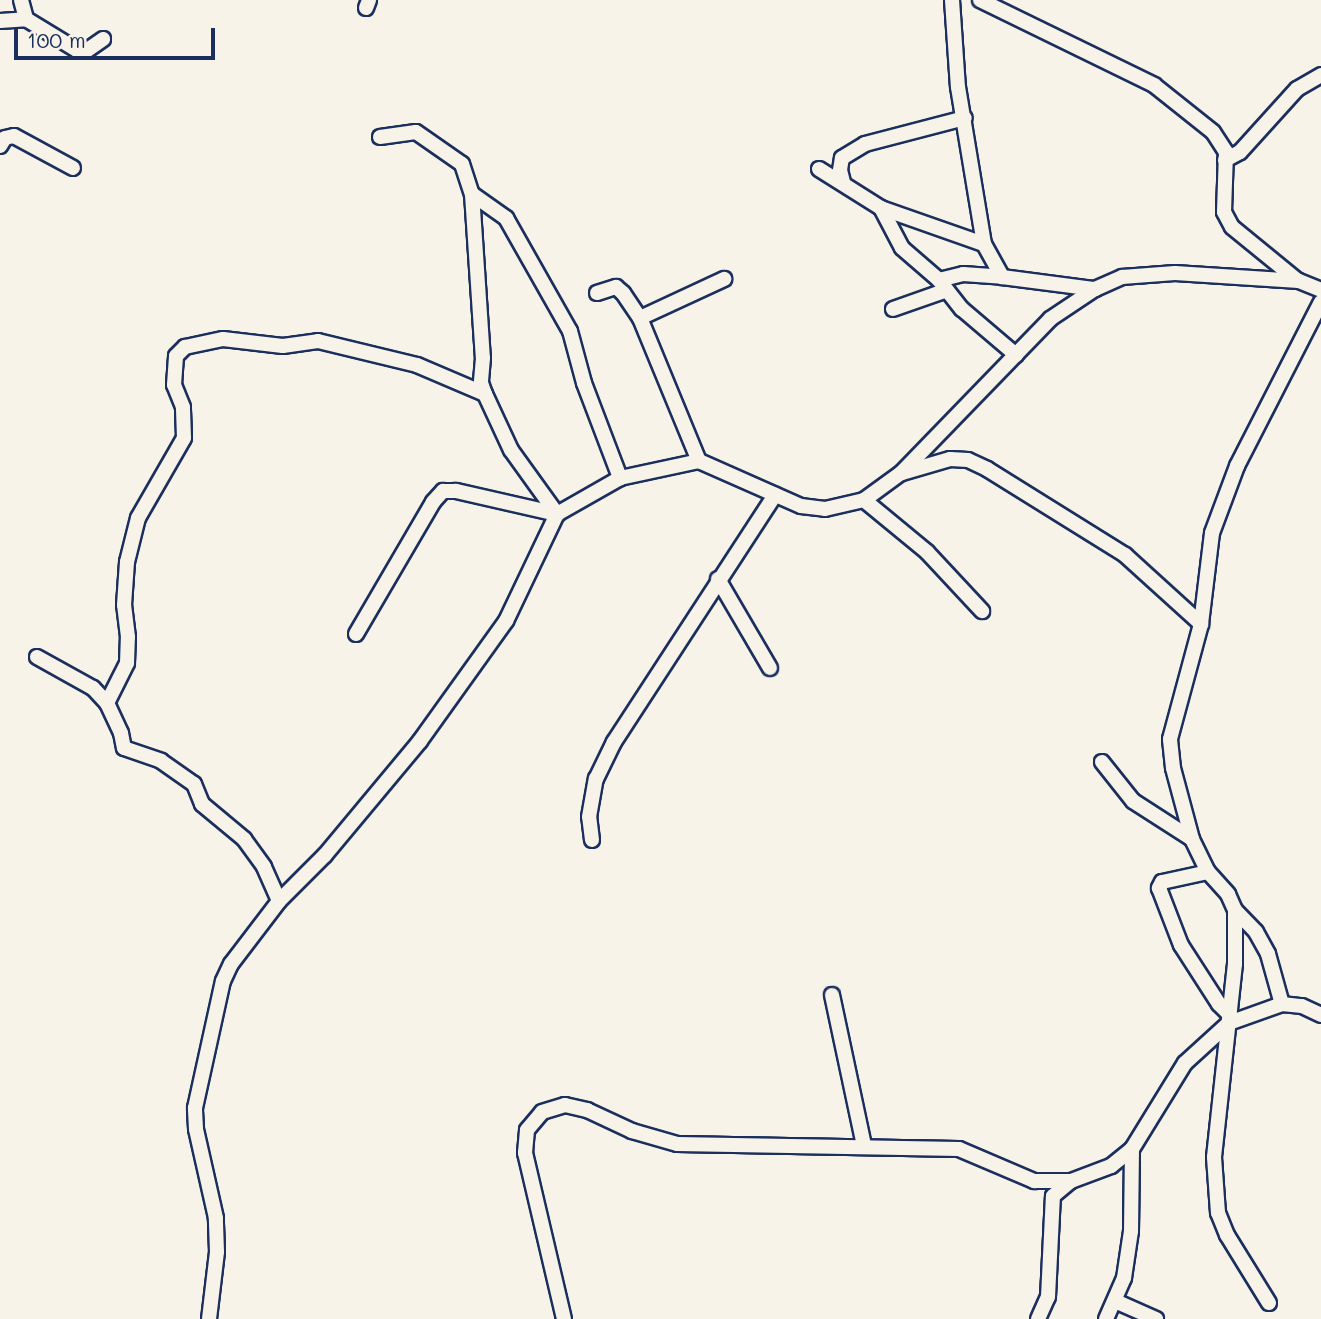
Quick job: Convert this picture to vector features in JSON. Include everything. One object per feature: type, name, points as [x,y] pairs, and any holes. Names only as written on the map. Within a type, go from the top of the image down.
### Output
[{"type":"street","points":[[21,0],[26,19]]},
{"type":"street","points":[[952,0],[958,87],[965,118],[971,177],[984,244],[1002,277]]},
{"type":"street","points":[[980,0],[1154,85],[1213,132],[1226,152],[1224,212],[1232,227],[1299,281],[1321,290]]},
{"type":"street","points":[[0,21],[26,19],[77,50],[86,51],[103,39]]},
{"type":"street","points":[[1225,160],[1240,152],[1297,89],[1321,75]]},
{"type":"street","points":[[843,182],[840,170],[842,158],[865,144],[965,118]]},
{"type":"street","points":[[380,137],[416,132],[462,164],[472,194],[483,358],[481,383],[511,450],[557,514]]},
{"type":"street","points":[[0,146],[5,138],[13,136],[74,168]]},
{"type":"street","points":[[819,169],[881,208],[984,244]]},
{"type":"street","points":[[472,194],[506,218],[570,331],[584,383],[620,478]]},
{"type":"street","points":[[881,208],[902,248],[943,285],[962,309],[1016,355]]},
{"type":"street","points":[[209,1319],[218,1252],[216,1218],[196,1129],[198,1085],[223,981],[231,964],[279,901],[325,855],[427,730],[506,621],[557,514],[620,478],[699,461],[801,506],[825,509],[864,500],[901,474],[1050,319],[1095,289],[1122,277],[1175,272],[1299,281]]},
{"type":"street","points":[[893,309],[963,274],[1061,282],[1095,289]]},
{"type":"street","points":[[640,318],[724,279]]},
{"type":"street","points":[[597,293],[616,287],[640,318],[699,461]]},
{"type":"street","points":[[1282,1004],[1268,954],[1256,932],[1208,872],[1192,839],[1173,768],[1170,739],[1200,624],[1212,533],[1237,466],[1321,302]]},
{"type":"street","points":[[107,703],[127,663],[128,637],[124,605],[127,562],[138,518],[184,438],[186,425],[174,385],[176,356],[185,347],[223,339],[283,346],[318,341],[417,365],[485,394]]},
{"type":"street","points":[[901,474],[950,459],[968,460],[987,469],[1125,555],[1200,624]]},
{"type":"street","points":[[356,634],[433,502],[443,491],[456,491],[557,514]]},
{"type":"street","points":[[592,840],[589,817],[596,779],[614,742],[775,495]]},
{"type":"street","points":[[864,500],[927,552],[982,611]]},
{"type":"street","points":[[718,579],[770,668]]},
{"type":"street","points":[[37,657],[93,688],[107,703],[121,733],[124,748],[161,761],[194,784],[202,804],[244,839],[264,867],[279,901]]},
{"type":"street","points":[[1102,762],[1133,802],[1192,839]]},
{"type":"street","points":[[1208,872],[1162,882],[1161,898],[1181,945],[1229,1019]]},
{"type":"street","points":[[1236,909],[1229,1019],[1214,1157],[1218,1213],[1227,1235],[1269,1303]]},
{"type":"street","points":[[832,995],[864,1146]]},
{"type":"street","points":[[1038,1319],[1048,1297],[1053,1196],[1071,1181],[1111,1166],[1132,1149],[1185,1063],[1229,1019],[1282,1004],[1302,1006],[1321,1015]]},
{"type":"street","points":[[564,1319],[525,1153],[527,1130],[542,1112],[565,1105],[587,1110],[632,1131],[677,1144],[959,1149],[1034,1181],[1071,1181]]},
{"type":"street","points":[[1106,1319],[1124,1278],[1131,1231],[1132,1149]]},
{"type":"street","points":[[1115,1301],[1156,1319]]}]
